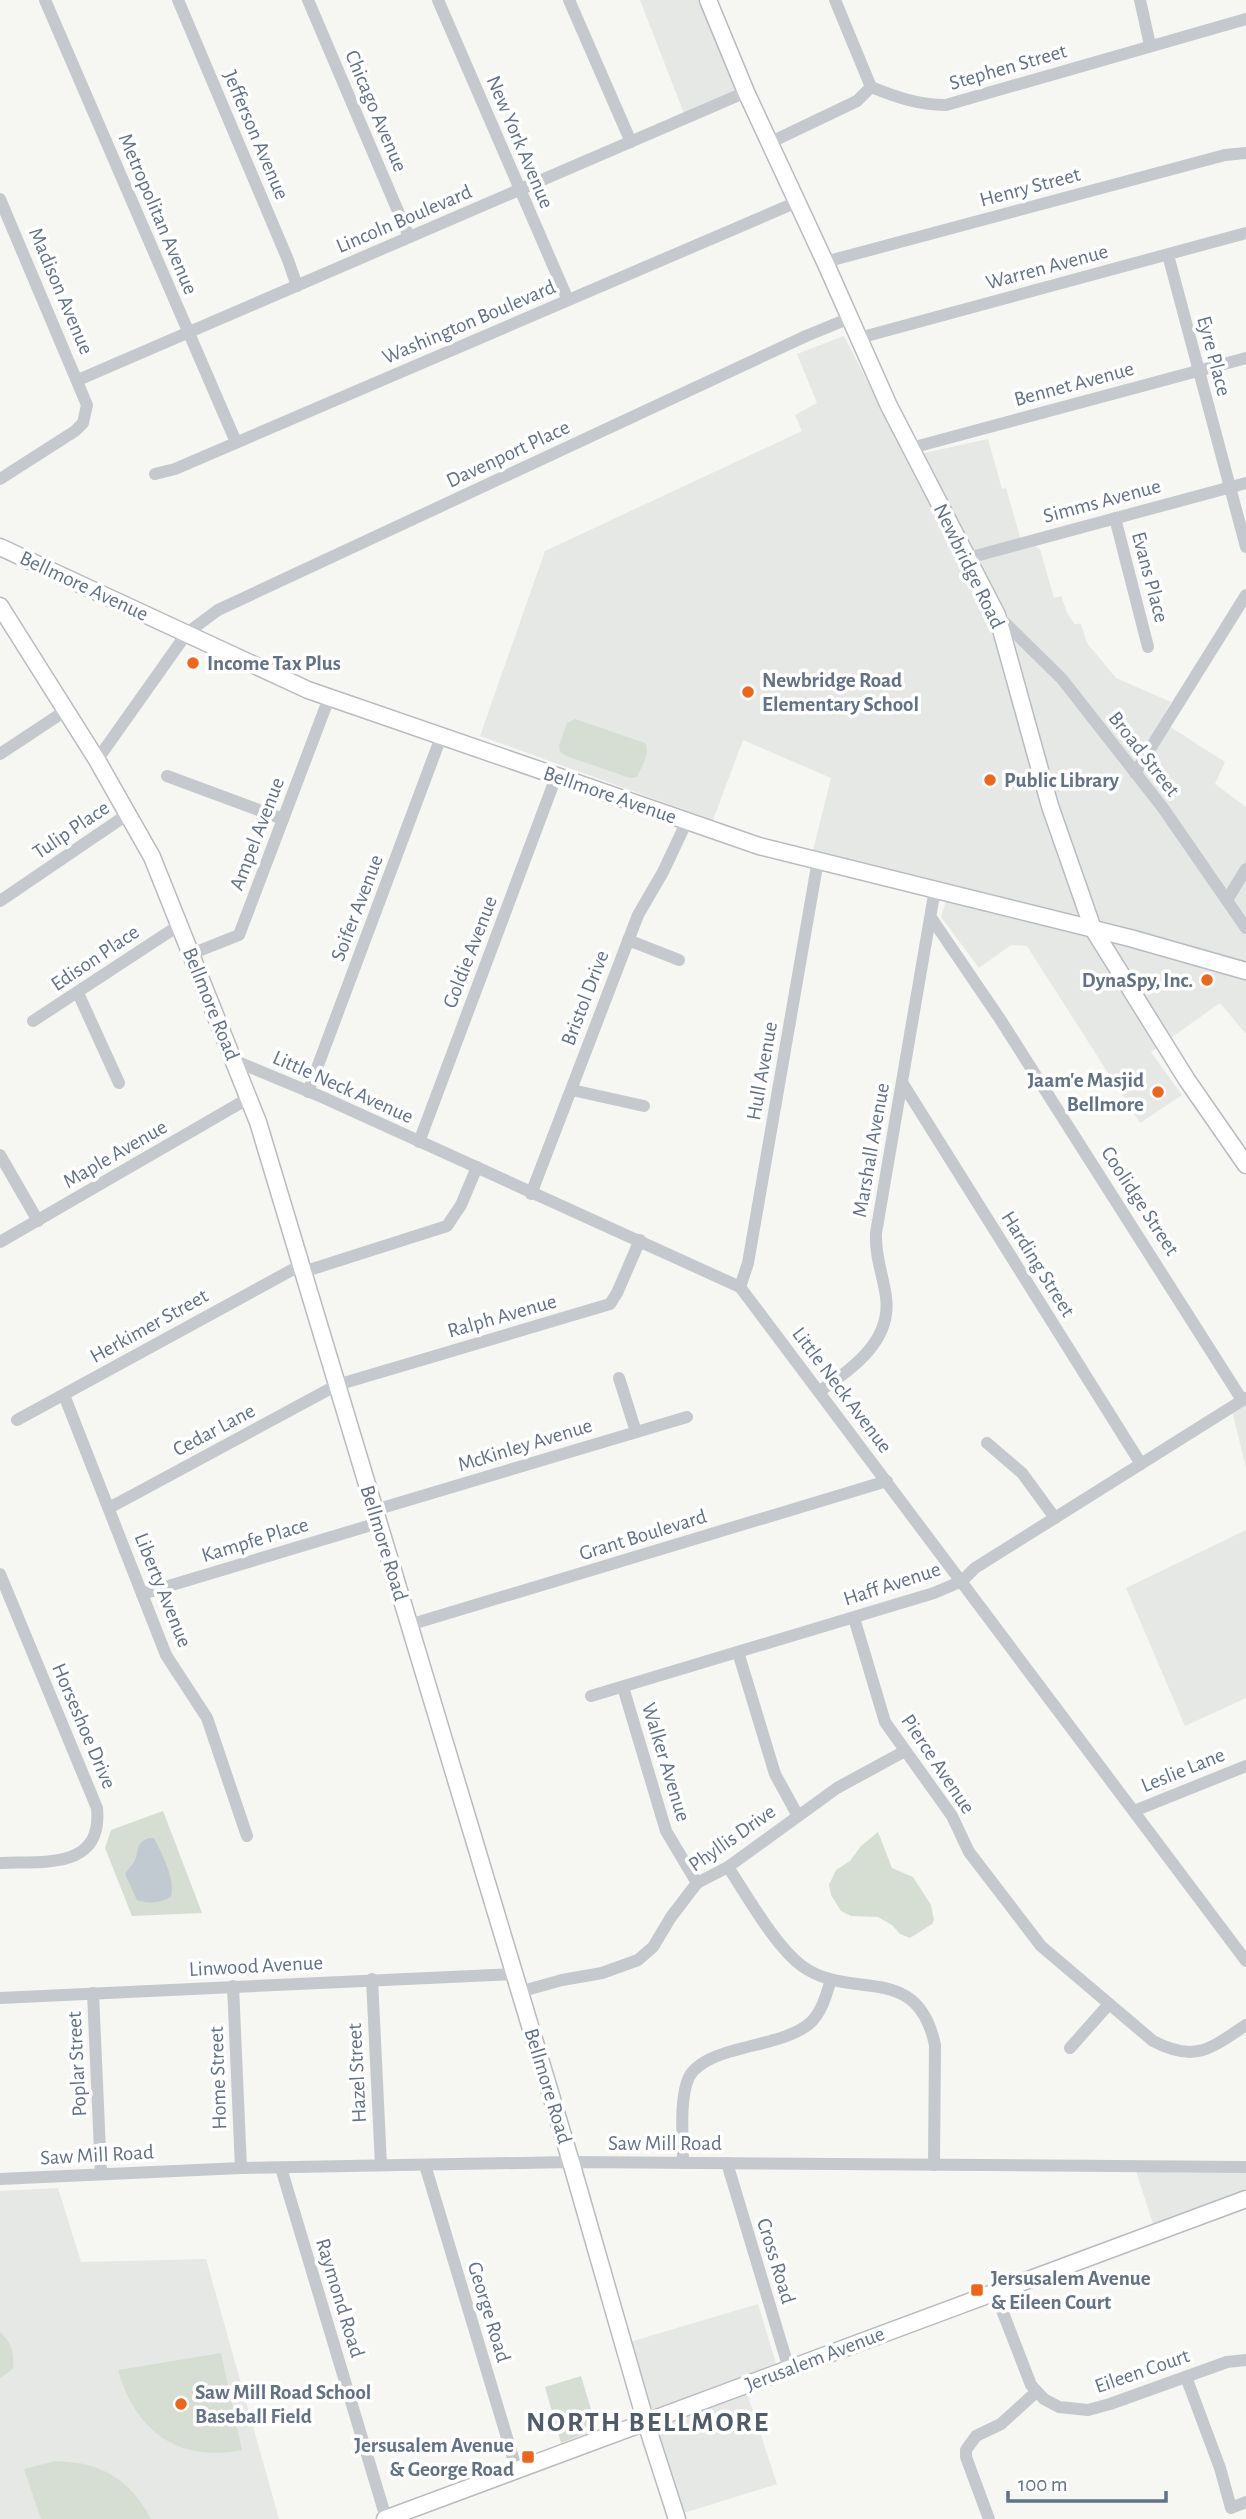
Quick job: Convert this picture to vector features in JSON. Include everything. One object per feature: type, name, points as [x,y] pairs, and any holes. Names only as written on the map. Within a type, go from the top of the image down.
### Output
[{"type":"main road","name":"Newbridge Road","points":[[708,0],[746,92],[889,406],[997,615],[1049,806],[1093,929],[1188,1080],[1246,1165]]},
{"type":"main road","name":"Bellmore Avenue","points":[[0,547],[308,690],[759,846],[1093,929],[1246,971]]},
{"type":"main road","name":"Bellmore Road","points":[[1,608],[97,760],[152,857],[258,1122],[571,2162],[646,2423],[677,2519]]},
{"type":"main road","name":"Jerusalem Avenue","points":[[385,2519],[1246,2199]]},
{"type":"street","name":"Metropolitan Avenue","points":[[45,0],[236,442]]},
{"type":"street","name":"Jefferson Avenue","points":[[178,0],[288,260],[296,286]]},
{"type":"street","name":"Chicago Avenue","points":[[308,0],[409,237]]},
{"type":"street","name":"New York Avenue","points":[[438,0],[568,300]]},
{"type":"street","points":[[569,0],[631,142]]},
{"type":"street","points":[[769,143],[857,101],[870,87],[835,0]]},
{"type":"street","points":[[1140,0],[1150,45]]},
{"type":"street","name":"Stephen Street","points":[[870,87],[911,102],[946,105],[1246,19]]},
{"type":"street","name":"Lincoln Boulevard","points":[[78,380],[746,92]]},
{"type":"street","name":"Henry Street","points":[[825,262],[1225,155],[1246,153]]},
{"type":"street","name":"Madison Avenue","points":[[0,199],[86,399],[86,415],[75,431],[0,479]]},
{"type":"street","name":"Washington Boulevard","points":[[155,474],[175,469],[797,202]]},
{"type":"street","name":"Warren Avenue","points":[[859,338],[1246,233]]},
{"type":"street","name":"Eyre Place","points":[[1168,255],[1246,547]]},
{"type":"street","name":"Davenport Place","points":[[97,760],[187,633],[218,610],[850,318]]},
{"type":"street","name":"Bennet Avenue","points":[[911,448],[1246,358]]},
{"type":"street","name":"Simms Avenue","points":[[968,558],[1246,483]]},
{"type":"street","name":"Evans Place","points":[[1115,518],[1148,647]]},
{"type":"street","points":[[1135,774],[1246,595]]},
{"type":"street","name":"Broad Street","points":[[997,615],[1062,679],[1163,808],[1246,928]]},
{"type":"street","name":"Ampel Avenue","points":[[191,954],[239,936],[329,698]]},
{"type":"street","points":[[0,754],[65,710]]},
{"type":"street","name":"Soifer Avenue","points":[[308,1092],[441,737]]},
{"type":"street","points":[[167,776],[283,819]]},
{"type":"street","name":"Goldie Avenue","points":[[419,1142],[556,776]]},
{"type":"street","name":"Tulip Place","points":[[0,901],[128,814]]},
{"type":"street","name":"Bristol Drive","points":[[531,1194],[638,915],[687,821]]},
{"type":"street","name":"Hull Avenue","points":[[740,1287],[748,1263],[818,860]]},
{"type":"street","points":[[1227,900],[1246,869]]},
{"type":"street","name":"Marshall Avenue","points":[[820,1391],[866,1355],[883,1327],[886,1298],[877,1261],[876,1233],[936,889]]},
{"type":"street","name":"Coolidge Street","points":[[932,919],[1008,1030],[1244,1399]]},
{"type":"street","name":"Edison Place","points":[[33,1021],[178,926]]},
{"type":"street","points":[[628,940],[679,960]]},
{"type":"street","points":[[78,993],[119,1083]]},
{"type":"street","name":"Little Neck Avenue","points":[[233,1060],[740,1287],[1246,1961]]},
{"type":"street","name":"Harding Street","points":[[903,1084],[1141,1464]]},
{"type":"street","points":[[572,1090],[644,1106]]},
{"type":"street","name":"Maple Avenue","points":[[0,1242],[249,1098]]},
{"type":"street","points":[[0,1156],[38,1221]]},
{"type":"street","name":"Herkimer Street","points":[[17,1420],[302,1268],[447,1226],[461,1205],[477,1167]]},
{"type":"street","name":"Ralph Avenue","points":[[337,1385],[610,1304],[640,1240]]},
{"type":"street","points":[[620,1378],[636,1432]]},
{"type":"street","name":"Cedar Lane","points":[[109,1508],[337,1385]]},
{"type":"street","name":"Liberty Avenue","points":[[64,1395],[166,1656],[207,1718],[247,1836]]},
{"type":"street","name":"Haff Avenue","points":[[591,1696],[854,1618],[934,1593],[962,1581],[975,1568],[1244,1399]]},
{"type":"street","name":"McKinley Avenue","points":[[377,1516],[687,1416]]},
{"type":"street","points":[[987,1443],[1021,1474],[1055,1518]]},
{"type":"street","name":"Grant Boulevard","points":[[409,1625],[887,1481]]},
{"type":"street","name":"Kampfe Place","points":[[142,1594],[377,1516]]},
{"type":"street","name":"Horseshoe Drive","points":[[0,1574],[97,1808],[99,1826],[93,1841],[79,1855],[61,1860],[0,1863]]},
{"type":"street","name":"Pierce Avenue","points":[[854,1618],[885,1722],[952,1816],[969,1852],[1041,1946],[1153,2041],[1171,2050],[1185,2053],[1206,2049],[1246,2025]]},
{"type":"street","points":[[738,1652],[775,1774],[798,1816]]},
{"type":"street","name":"Walker Avenue","points":[[623,1687],[667,1830],[697,1883]]},
{"type":"street","name":"Phyllis Drive","points":[[519,1992],[562,1979],[602,1973],[638,1960],[653,1947],[671,1917],[697,1883],[728,1867],[837,1788],[905,1751]]},
{"type":"street","name":"Leslie Lane","points":[[1134,1811],[1246,1766]]},
{"type":"street","points":[[728,1867],[777,1939],[806,1969],[831,1980],[886,1987],[905,1996],[924,2014],[934,2045],[934,2165]]},
{"type":"street","name":"Linwood Avenue","points":[[0,1998],[513,1973]]},
{"type":"street","name":"Hazel Street","points":[[372,1979],[381,2165]]},
{"type":"street","points":[[683,2163],[684,2095],[689,2078],[698,2066],[725,2054],[794,2033],[809,2024],[824,2003],[831,1980]]},
{"type":"street","name":"Home Street","points":[[233,1986],[241,2168]]},
{"type":"street","name":"Poplar Street","points":[[93,1993],[101,2174]]},
{"type":"street","points":[[1070,2048],[1110,2004]]},
{"type":"street","name":"Saw Mill Road","points":[[0,2179],[241,2168],[571,2162],[1246,2167]]},
{"type":"street","name":"Cross Road","points":[[727,2163],[789,2369]]},
{"type":"street","name":"George Road","points":[[425,2165],[517,2471]]},
{"type":"street","name":"Raymond Road","points":[[281,2168],[385,2519]]},
{"type":"street","points":[[989,2519],[966,2457],[966,2450],[976,2436],[1001,2424],[1036,2392],[1027,2377],[995,2292]]},
{"type":"street","name":"Eileen Court","points":[[1036,2392],[1059,2407],[1088,2410],[1227,2362],[1246,2360]]},
{"type":"street","points":[[1186,2377],[1220,2468],[1231,2508],[1246,2502]]},
{"type":"shaded area","points":[[640,0],[710,0],[746,90],[685,116]]},
{"type":"shaded area","points":[[844,336],[906,457],[988,439],[1002,489],[1006,488],[1020,537],[1040,549],[1054,598],[1061,596],[1068,615],[1075,624],[1081,624],[1087,643],[1116,678],[1171,702],[1161,721],[1225,762],[1215,784],[1246,807],[1246,1034],[1220,1003],[1151,1052],[1182,1095],[1140,1123],[1027,946],[1011,945],[979,968],[941,917],[951,884],[813,850],[831,778],[743,740],[713,820],[480,736],[545,551],[802,431],[795,415],[817,403],[797,354]]},
{"type":"shaded area","points":[[575,719],[645,743],[646,756],[637,777],[630,778],[560,752],[559,746],[567,723]]},
{"type":"shaded area","points":[[1246,1401],[1246,1468],[1232,1410]]},
{"type":"shaded area","points":[[1246,1530],[1246,1698],[1185,1726],[1126,1588]]},
{"type":"shaded area","points":[[163,1811],[202,1913],[132,1916],[105,1848],[111,1830]]},
{"type":"shaded area","points":[[878,1832],[892,1868],[913,1877],[931,1905],[934,1920],[932,1924],[910,1938],[900,1934],[892,1925],[878,1917],[851,1916],[841,1911],[831,1895],[829,1885],[836,1870],[850,1861],[861,1846]]},
{"type":"shaded area","points":[[154,1838],[161,1852],[172,1883],[171,1897],[163,1901],[137,1900],[125,1874],[134,1862],[140,1844]]},
{"type":"shaded area","points":[[1135,2168],[1246,2168],[1246,2197],[1155,2230]]},
{"type":"shaded area","points":[[58,2188],[81,2262],[206,2259],[279,2519],[0,2519],[0,2191]]},
{"type":"shaded area","points":[[758,2304],[778,2370],[744,2384],[777,2484],[674,2516],[623,2344]]},
{"type":"shaded area","points":[[0,2332],[10,2344],[13,2369],[0,2378]]},
{"type":"shaded area","name":"Saw Mill Road School Baseball Field","points":[[221,2353],[242,2450],[198,2452],[162,2438],[136,2410],[118,2370]]},
{"type":"shaded area","points":[[581,2376],[597,2429],[561,2443],[545,2387]]},
{"type":"shaded area","points":[[55,2461],[86,2465],[112,2475],[134,2493],[151,2519],[41,2519],[24,2469]]},
{"type":"place","name":"Income Tax Plus","points":[[193,663]]},
{"type":"place","name":"Newbridge Road Elementary School","points":[[748,692]]},
{"type":"place","name":"Public Library","points":[[990,780]]},
{"type":"place","name":"DynaSpy, Inc.","points":[[1207,980]]},
{"type":"place","name":"Jaam'e Masjid Bellmore","points":[[1158,1092]]},
{"type":"place","name":"Jersusalem Avenue & Eileen Court","points":[[977,2290]]},
{"type":"place","name":"Saw Mill Road School Baseball Field","points":[[181,2404]]},
{"type":"place","name":"Jersusalem Avenue & George Road","points":[[528,2457]]},
{"type":"district","name":"NORTH BELLMORE","points":[[648,2423]]}]
